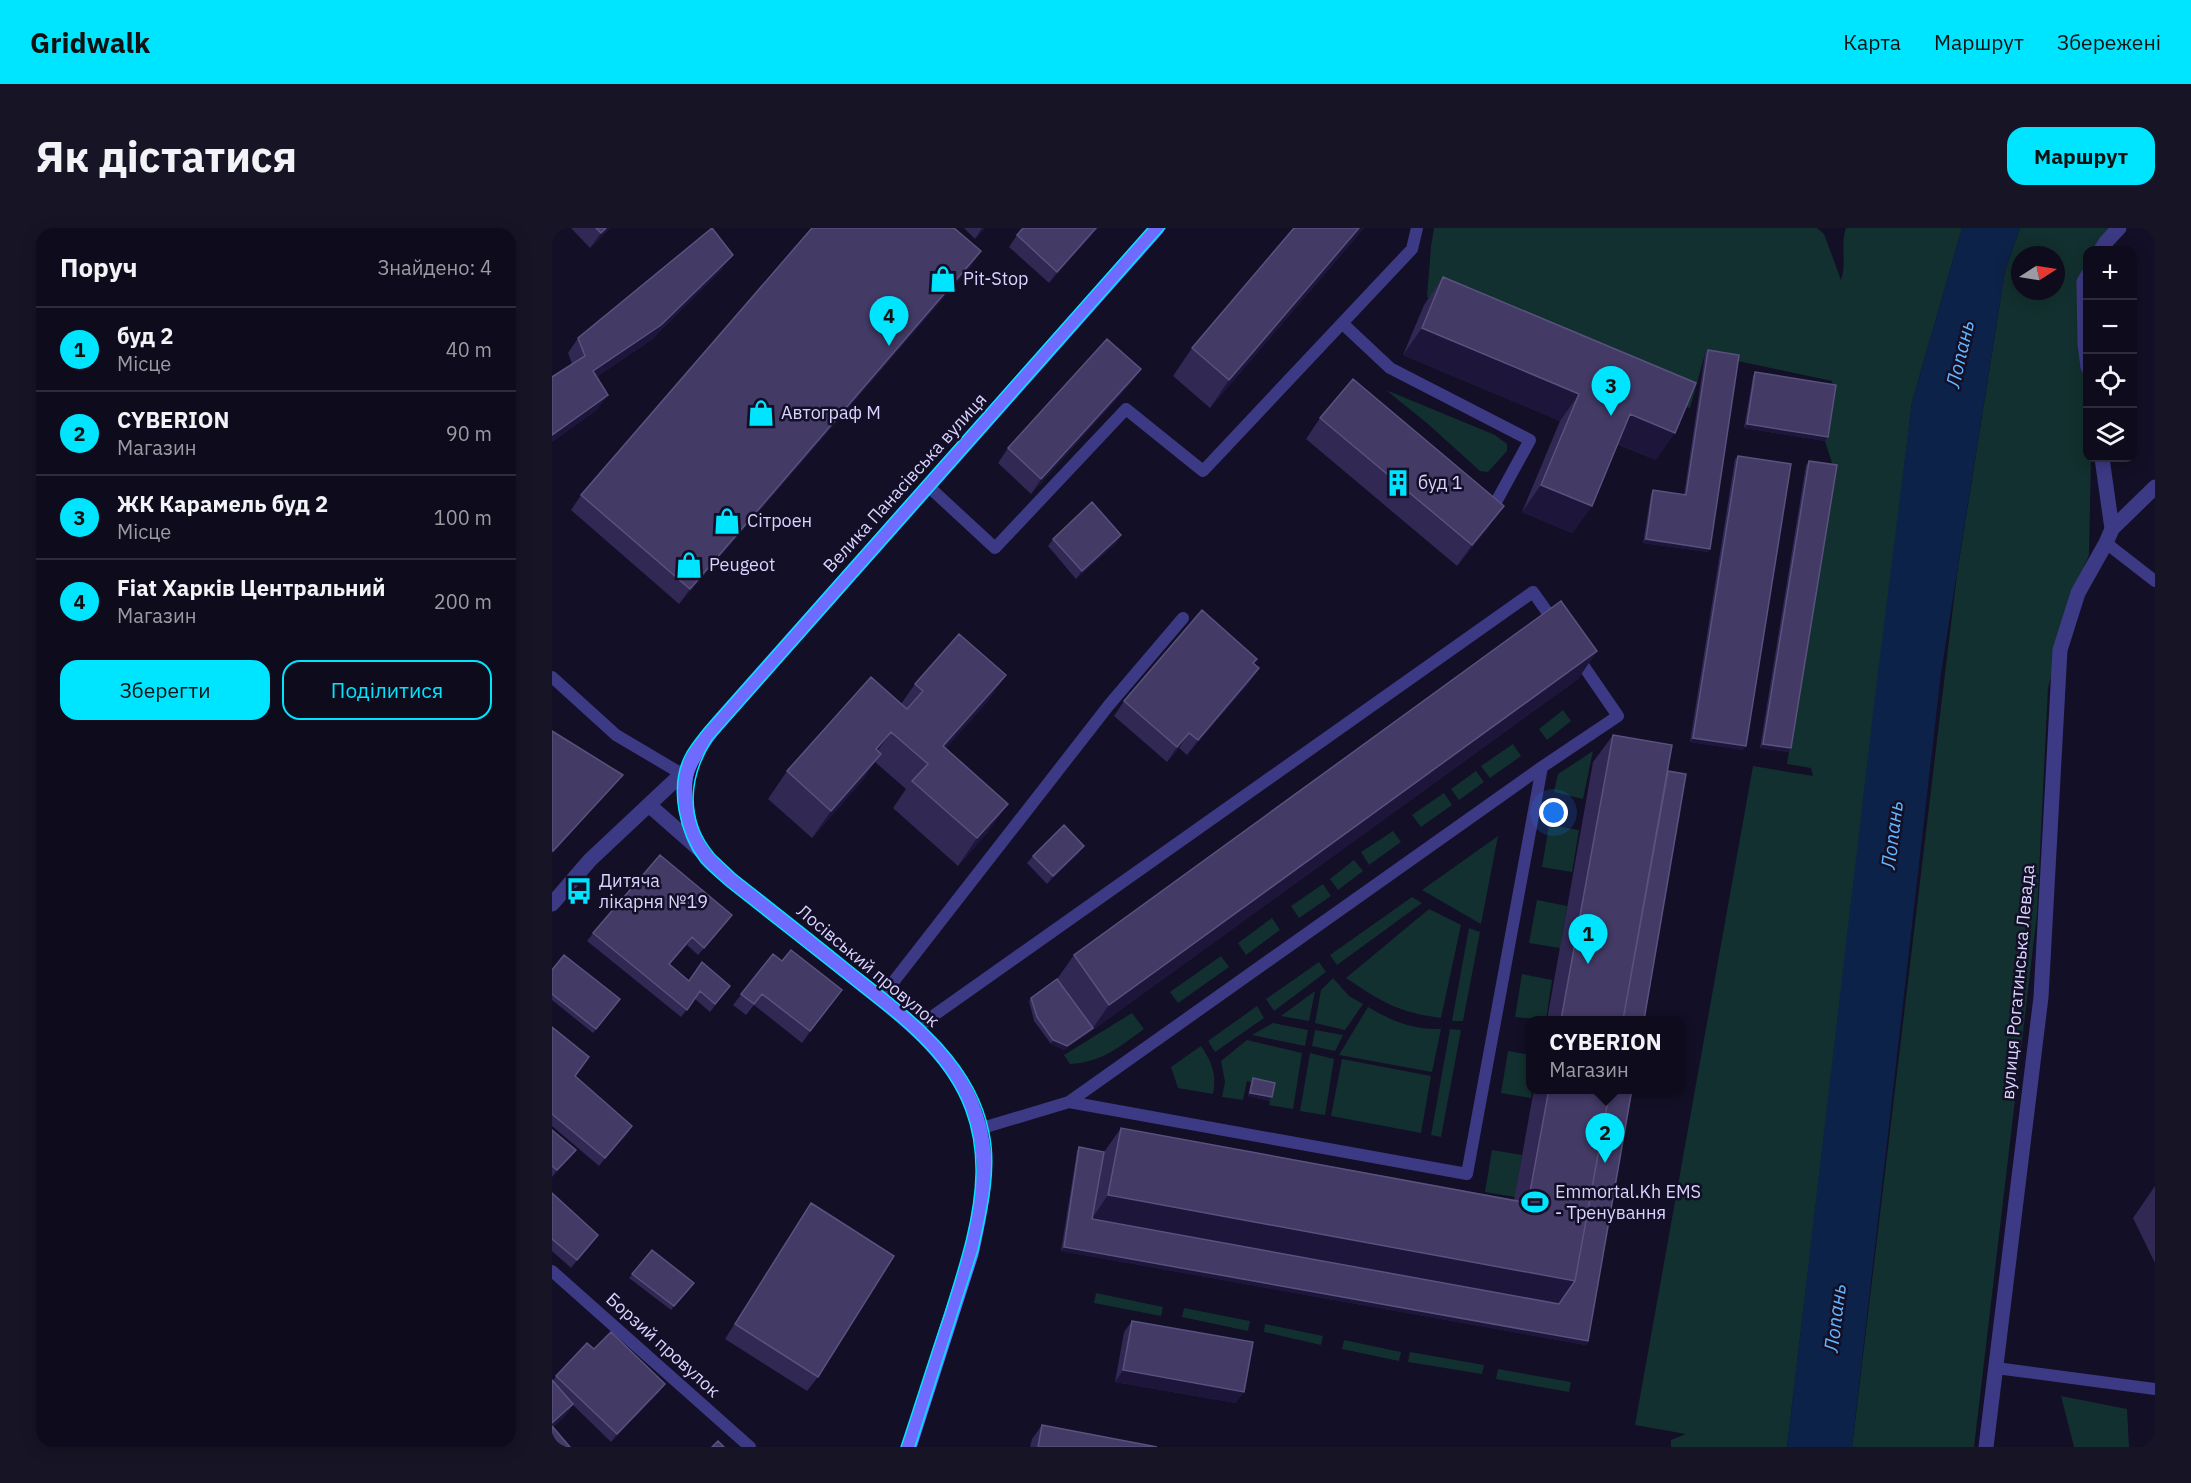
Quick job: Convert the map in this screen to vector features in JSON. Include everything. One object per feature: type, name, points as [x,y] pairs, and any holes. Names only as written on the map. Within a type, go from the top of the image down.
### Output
[{"type":"street","name":"Велика Панасівська вулиця","points":[[552,904],[590,860],[686,773],[700,747],[718,723],[1157,228]]},
{"type":"street","points":[[2104,246],[2119,228]]},
{"type":"street","points":[[2084,300],[2086,354]]},
{"type":"street","points":[[2102,462],[2109,536]]},
{"type":"street","name":"вулиця Рогатинська Левада","points":[[1986,1447],[2040,997],[2060,650],[2078,592],[2109,536],[2155,487]]},
{"type":"street","name":"Лосівський провулок","points":[[686,773],[687,811],[701,851]]},
{"type":"street","name":"Лосівський провулок","points":[[649,805],[729,878],[916,1028],[951,1067],[967,1096],[979,1129],[984,1170],[980,1209],[975,1238],[909,1447]]},
{"type":"lane","points":[[928,486],[995,548],[1126,409],[1203,471],[1412,249],[1417,228]]},
{"type":"lane","points":[[1342,323],[1390,368],[1530,440],[1490,513]]},
{"type":"lane","points":[[2109,536],[2155,581]]},
{"type":"lane","points":[[916,1028],[1533,592],[1618,716],[1542,767],[1069,1102],[979,1129]]},
{"type":"lane","points":[[880,999],[1109,705],[1183,618]]},
{"type":"lane","points":[[552,677],[616,735],[686,773]]},
{"type":"lane","points":[[1069,1102],[1467,1174],[1542,767]]},
{"type":"lane","name":"Борзий провулок","points":[[552,1271],[750,1447]]},
{"type":"lane","points":[[1996,1368],[2154,1391]]},
{"type":"green space","points":[[1434,228],[1817,228],[1824,234],[1841,280],[1846,228],[1962,228],[1912,402],[1787,1447],[1671,1447],[1671,1440],[1686,1434],[1635,1425],[1753,766],[1813,776],[1811,768],[1787,764],[1834,469],[1825,441],[1832,381],[1705,354],[1690,408],[1681,406],[1427,297]]},
{"type":"green space","points":[[2020,228],[2118,228],[2104,246],[2083,246],[2083,462],[2091,462],[2089,555],[2078,581],[2048,688],[2037,914],[1974,1447],[1852,1447],[1957,574],[2005,271],[2011,254],[2011,300],[2065,300],[2065,246],[2014,246]]},
{"type":"green space","points":[[1386,390],[1495,435],[1507,444],[1507,451],[1488,472],[1480,471]]},
{"type":"green space","points":[[1563,710],[1571,721],[1547,740],[1539,729]]},
{"type":"green space","points":[[1513,744],[1521,756],[1490,778],[1481,766]]},
{"type":"green space","points":[[1593,751],[1583,799],[1554,792],[1558,774]]},
{"type":"green space","points":[[1476,771],[1484,782],[1459,800],[1451,789]]},
{"type":"green space","points":[[1444,793],[1452,805],[1421,827],[1412,815]]},
{"type":"green space","points":[[1549,825],[1579,830],[1572,872],[1542,867]]},
{"type":"green space","points":[[1393,831],[1401,842],[1369,865],[1361,852]]},
{"type":"green space","points":[[1498,836],[1481,924],[1422,890]]},
{"type":"green space","points":[[1354,860],[1363,871],[1338,890],[1330,879]]},
{"type":"green space","points":[[1323,884],[1331,896],[1299,918],[1291,906]]},
{"type":"green space","points":[[1412,897],[1422,903],[1337,965],[1330,955]]},
{"type":"green space","points":[[1537,900],[1567,906],[1560,948],[1529,943]]},
{"type":"green space","points":[[1429,909],[1461,925],[1441,1018],[1413,1013],[1390,1005],[1346,978]]},
{"type":"green space","points":[[1272,918],[1280,930],[1246,955],[1238,943]]},
{"type":"green space","points":[[1469,928],[1480,932],[1463,1021],[1452,1021]]},
{"type":"green space","points":[[1221,956],[1229,967],[1178,1003],[1170,992]]},
{"type":"green space","points":[[1319,962],[1326,972],[1274,1011],[1266,999]]},
{"type":"green space","points":[[1522,974],[1552,980],[1547,1016],[1515,1017]]},
{"type":"green space","points":[[1333,978],[1349,996],[1363,1004],[1345,1030],[1315,1023],[1321,990]]},
{"type":"green space","points":[[1315,991],[1309,1021],[1281,1016]]},
{"type":"green space","points":[[1257,1006],[1264,1018],[1215,1052],[1208,1041]]},
{"type":"green space","points":[[1368,1007],[1403,1024],[1441,1029],[1432,1072],[1339,1055]]},
{"type":"green space","points":[[1132,1013],[1144,1029],[1101,1057],[1070,1064],[1064,1055]]},
{"type":"green space","points":[[1273,1023],[1308,1030],[1305,1046],[1252,1035]]},
{"type":"green space","points":[[1450,1029],[1461,1030],[1441,1137],[1431,1135]]},
{"type":"green space","points":[[1315,1030],[1343,1035],[1335,1051],[1312,1046]]},
{"type":"green space","points":[[1247,1040],[1302,1053],[1293,1109],[1269,1105],[1272,1087],[1247,1081],[1243,1100],[1222,1097],[1225,1082],[1221,1061]]},
{"type":"green space","points":[[1201,1046],[1213,1069],[1213,1094],[1178,1088],[1171,1067]]},
{"type":"green space","points":[[1508,1051],[1526,1054],[1526,1094],[1532,1094],[1531,1098],[1501,1093]]},
{"type":"green space","points":[[1310,1053],[1334,1059],[1325,1115],[1300,1111]]},
{"type":"green space","points":[[1342,1059],[1431,1076],[1421,1133],[1331,1116]]},
{"type":"green space","points":[[1492,1150],[1522,1155],[1515,1197],[1485,1192]]},
{"type":"green space","points":[[1096,1293],[1163,1307],[1161,1316],[1094,1303]]},
{"type":"green space","points":[[1184,1308],[1250,1321],[1248,1331],[1182,1317]]},
{"type":"green space","points":[[1265,1324],[1323,1336],[1321,1345],[1264,1332]]},
{"type":"green space","points":[[1344,1340],[1401,1352],[1399,1361],[1342,1349]]},
{"type":"green space","points":[[1410,1352],[1484,1365],[1482,1374],[1408,1362]]},
{"type":"green space","points":[[1498,1369],[1571,1382],[1569,1392],[1496,1379]]},
{"type":"green space","points":[[2061,1396],[2127,1409],[2129,1447],[2074,1447]]},
{"type":"water","name":"Лопань","points":[[1962,228],[2020,228],[2014,246],[2011,246],[2011,254],[2005,271],[1941,673],[1852,1447],[1787,1447],[1876,688],[1912,402]]},
{"type":"building","points":[[596,228],[606,228],[601,233]]},
{"type":"building","points":[[712,228],[733,255],[661,325],[593,371],[608,395],[552,435],[552,377],[585,356],[578,338]]},
{"type":"building","points":[[812,228],[954,228],[981,251],[690,589],[581,495]]},
{"type":"building","points":[[1023,228],[1096,228],[1057,272],[1017,235]]},
{"type":"building","points":[[1294,228],[1359,228],[1229,380],[1192,348]]},
{"type":"building","points":[[1443,277],[1696,383],[1675,433],[1630,414],[1592,506],[1541,485],[1579,394],[1422,328]]},
{"type":"building","points":[[1107,339],[1141,369],[1041,479],[1008,448]]},
{"type":"building","points":[[1708,350],[1739,355],[1710,549],[1646,539],[1653,490],[1686,495]]},
{"type":"building","points":[[1755,372],[1836,385],[1828,437],[1747,424]]},
{"type":"building","points":[[1353,379],[1504,506],[1472,545],[1320,418]]},
{"type":"building","points":[[1738,456],[1791,464],[1746,746],[1693,738]]},
{"type":"building","points":[[1809,461],[1837,465],[1791,748],[1763,744]]},
{"type":"building","points":[[1092,502],[1121,535],[1082,571],[1053,539]]},
{"type":"building","points":[[1561,601],[1597,651],[1109,1005],[1074,955]]},
{"type":"building","points":[[1202,610],[1257,659],[1253,663],[1259,668],[1198,740],[1189,733],[1177,747],[1124,701]]},
{"type":"building","points":[[959,634],[1006,675],[943,746],[1008,804],[977,838],[912,781],[928,764],[891,732],[876,749],[881,754],[831,811],[787,771],[871,677],[907,709],[923,691],[915,684]]},
{"type":"building","points":[[552,731],[623,775],[553,851],[552,851]]},
{"type":"building","points":[[1613,735],[1672,745],[1624,1016],[1562,1016]]},
{"type":"building","points":[[1668,771],[1686,774],[1645,1016],[1624,1016]]},
{"type":"building","points":[[1064,825],[1084,846],[1053,876],[1033,856]]},
{"type":"building","points":[[660,855],[732,915],[704,948],[692,937],[669,964],[689,981],[702,962],[730,986],[715,1004],[700,991],[687,1010],[593,933]]},
{"type":"building","points":[[791,950],[842,990],[810,1031],[762,994],[754,1004],[741,994],[773,954],[782,961]]},
{"type":"building","points":[[564,955],[620,999],[596,1029],[552,994],[552,970]]},
{"type":"building","points":[[1057,979],[1093,1028],[1067,1046],[1053,1040],[1037,1017],[1031,998]]},
{"type":"building","points":[[552,1027],[589,1057],[575,1076],[632,1126],[605,1158],[552,1114]]},
{"type":"building","points":[[1253,1078],[1275,1083],[1272,1097],[1250,1093]]},
{"type":"building","points":[[1548,1094],[1609,1094],[1575,1281],[1108,1195],[1121,1128],[1528,1203]]},
{"type":"building","points":[[1609,1094],[1631,1094],[1588,1341],[1064,1247],[1079,1147],[1104,1152],[1092,1219],[1559,1304],[1575,1281]]},
{"type":"building","points":[[552,1130],[576,1150],[557,1170],[552,1166]]},
{"type":"building","points":[[552,1193],[598,1235],[577,1260],[552,1239]]},
{"type":"building","points":[[811,1203],[894,1256],[818,1377],[735,1324]]},
{"type":"building","points":[[652,1250],[694,1283],[674,1306],[632,1274]]},
{"type":"building","points":[[1132,1321],[1253,1342],[1244,1392],[1123,1370]]},
{"type":"building","points":[[611,1332],[665,1384],[617,1434],[556,1376],[587,1343],[594,1349]]},
{"type":"building","points":[[552,1380],[573,1404],[552,1423]]},
{"type":"building","points":[[1042,1425],[1157,1447],[1038,1447]]},
{"type":"building","points":[[552,1426],[570,1447],[552,1447]]},
{"type":"building","points":[[718,1441],[724,1447],[712,1447]]},
{"type":"tram line","points":[[901,1447],[956,1277],[973,1209],[976,1176],[974,1143],[966,1111],[950,1079],[926,1048],[908,1030],[728,887],[701,862],[682,825],[677,797],[680,769],[687,752],[704,729],[1148,228]]},
{"type":"tram line","points":[[915,1447],[978,1250],[987,1207],[992,1162],[989,1133],[981,1105],[968,1080],[952,1057],[912,1016],[735,874],[714,854],[704,841],[694,812],[693,797],[698,768],[712,740],[1165,228]]},
{"type":"place","name":"Pit-Stop","points":[[943,279]]},
{"type":"place","name":"Fiat Харків Центральний","points":[[889,346]]},
{"type":"place","name":"Автограф М","points":[[761,413]]},
{"type":"place","name":"ЖК Карамель буд 2","points":[[1611,416]]},
{"type":"place","name":"буд 1","points":[[1398,483]]},
{"type":"place","name":"Сітроен","points":[[727,521]]},
{"type":"place","name":"Peugeot","points":[[689,565]]},
{"type":"place","name":"Дитяча лікарня №19","points":[[579,891]]},
{"type":"place","name":"буд 2","points":[[1588,964]]},
{"type":"place","name":"CYBERION","points":[[1605,1163]]},
{"type":"place","name":"Emmortal.Kh EMS - Тренування","points":[[1535,1202]]}]
